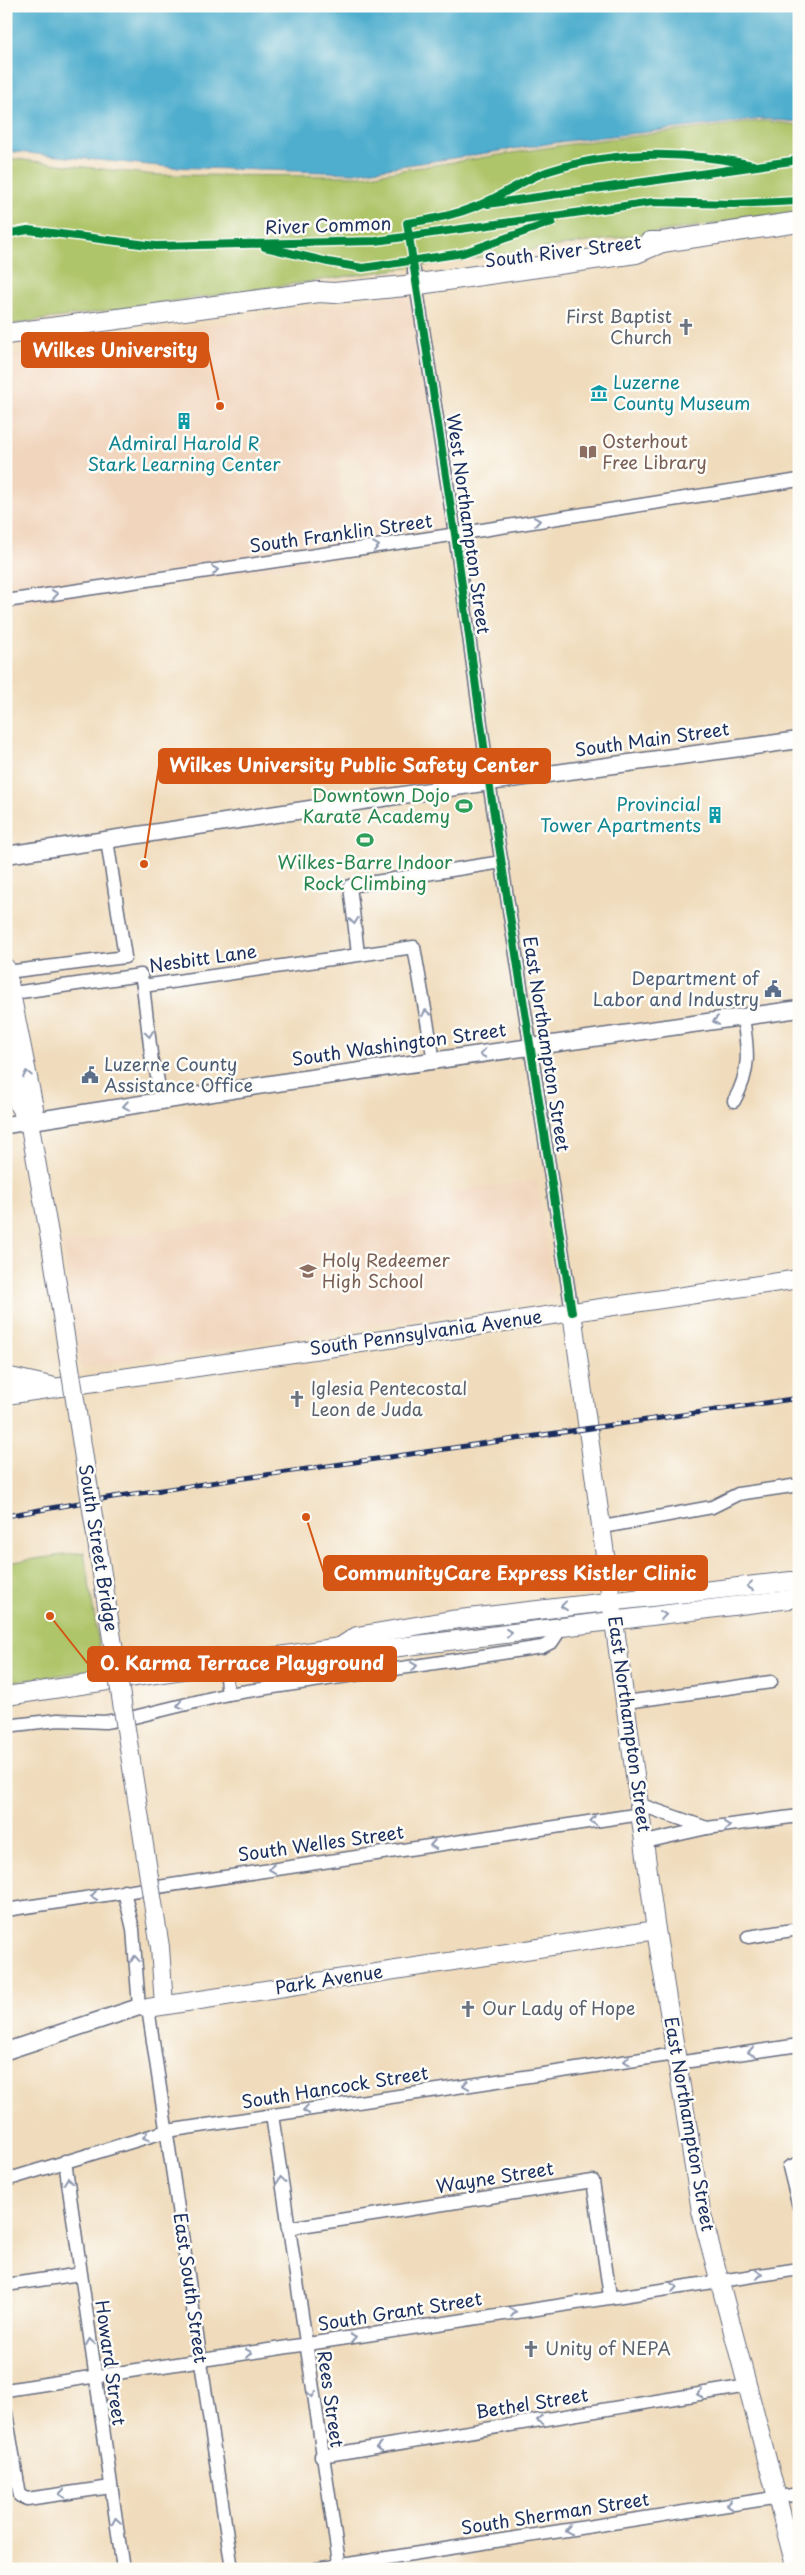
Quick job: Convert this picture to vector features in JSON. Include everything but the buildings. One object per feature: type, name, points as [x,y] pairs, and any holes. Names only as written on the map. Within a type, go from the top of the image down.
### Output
[{"type":"main road","name":"South River Street","points":[[6,334],[318,292],[334,293],[415,278],[636,253],[662,242],[799,222]]},
{"type":"main road","points":[[7,970],[9,998],[34,1108],[30,1121]]},
{"type":"main road","points":[[6,1043],[18,1106],[30,1121]]},
{"type":"main road","name":"South Street Bridge","points":[[30,1121],[160,1947],[150,2007]]},
{"type":"main road","name":"South Pennsylvania Avenue","points":[[6,1395],[799,1279]]},
{"type":"main road","name":"East Northampton Street","points":[[572,1312],[646,1842],[656,1930],[701,2210],[796,2569]]},
{"type":"main road","name":"South Pennsylvania Avenue","points":[[6,1376],[54,1387]]},
{"type":"main road","points":[[340,1647],[358,1636],[451,1620],[791,1581],[799,1583]]},
{"type":"main road","points":[[6,1696],[340,1647],[359,1652],[472,1636],[615,1621],[790,1599],[799,1594]]},
{"type":"main road","name":"Park Avenue","points":[[150,2007],[656,1930]]},
{"type":"street","name":"West Northampton Street","points":[[415,278],[455,534],[489,782]]},
{"type":"street","name":"South Franklin Street","points":[[6,601],[799,480]]},
{"type":"street","name":"South Main Street","points":[[6,855],[489,782],[799,740]]},
{"type":"street","name":"East Northampton Street","points":[[489,782],[572,1312]]},
{"type":"street","points":[[7,970],[125,956],[107,840]]},
{"type":"street","points":[[358,954],[350,886],[502,862]]},
{"type":"street","name":"Nesbitt Lane","points":[[9,998],[141,975],[143,986],[414,947],[434,1061]]},
{"type":"street","points":[[143,986],[152,1062],[156,1070],[161,1100]]},
{"type":"street","name":"South Washington Street","points":[[6,1125],[161,1100],[799,1009]]},
{"type":"street","points":[[734,1101],[747,1068],[743,1017]]},
{"type":"street","points":[[603,1527],[712,1507],[738,1494],[799,1485]]},
{"type":"street","points":[[6,1726],[58,1720],[105,1722],[228,1694],[542,1647],[552,1642],[562,1627]]},
{"type":"street","points":[[469,1658],[472,1636]]},
{"type":"street","points":[[224,1663],[228,1694]]},
{"type":"street","points":[[626,1702],[771,1682]]},
{"type":"street","points":[[641,1810],[707,1828]]},
{"type":"street","name":"South Welles Street","points":[[6,1910],[641,1810]]},
{"type":"street","points":[[646,1842],[707,1828],[799,1816]]},
{"type":"street","name":"East South Street","points":[[124,1891],[150,2007],[232,2569]]},
{"type":"street","points":[[748,1937],[799,1930]]},
{"type":"street","name":"Park Avenue","points":[[6,2051],[150,2007]]},
{"type":"street","name":"South Hancock Street","points":[[6,2180],[167,2131],[676,2059],[799,2044]]},
{"type":"street","name":"Rees Street","points":[[272,2115],[321,2456],[339,2567]]},
{"type":"street","name":"Howard Street","points":[[65,2161],[123,2569]]},
{"type":"street","points":[[799,2163],[789,2167],[799,2207]]},
{"type":"street","name":"Wayne Street","points":[[288,2228],[593,2181],[610,2296]]},
{"type":"street","name":"South Grant Street","points":[[6,2390],[305,2346],[610,2296],[799,2269]]},
{"type":"street","points":[[6,2285],[80,2274]]},
{"type":"street","name":"Bethel Street","points":[[321,2456],[748,2386]]},
{"type":"street","points":[[6,2412],[20,2496],[27,2499],[111,2487]]},
{"type":"street","name":"South Sherman Street","points":[[316,2569],[339,2567],[799,2494]]},
{"type":"shaded area","points":[[419,293],[453,540],[377,553],[362,457],[337,461],[350,557],[6,608],[6,356]]},
{"type":"shaded area","name":"Holy Redeemer High School","points":[[537,1180],[555,1299],[81,1368],[62,1243]]},
{"type":"green space","points":[[763,121],[799,125],[799,212],[6,325],[6,158],[155,175],[363,176],[584,142]]},
{"type":"green space","points":[[84,1552],[103,1669],[6,1683],[6,1563]]},
{"type":"water","points":[[6,6],[799,6],[799,122],[762,119],[567,141],[354,173],[169,167],[6,151]]},
{"type":"railway","points":[[6,1516],[113,1497],[799,1398]]},
{"type":"cycle path","points":[[572,1312],[489,782],[455,534],[407,223],[434,219],[460,212],[486,202],[540,174],[600,159],[625,156],[676,155],[727,160],[753,165]]},
{"type":"cycle path","points":[[488,204],[799,160]]},
{"type":"cycle path","name":"River Common","points":[[6,234],[28,230],[156,246],[376,241],[653,202],[734,204],[799,201]]},
{"type":"cycle path","name":"River Common","points":[[265,247],[363,268],[463,253],[552,222]]},
{"type":"place","name":"First Baptist Church","points":[[686,327]]},
{"type":"place","name":"Luzerne County Museum","points":[[599,393]]},
{"type":"place","name":"Wilkes University","points":[[220,406]]},
{"type":"place","name":"Admiral Harold R Stark Learning Center","points":[[184,421]]},
{"type":"place","name":"Osterhout Free Library","points":[[588,452]]},
{"type":"place","name":"Downtown Dojo Karate Academy","points":[[464,806]]},
{"type":"place","name":"Provincial Tower Apartments","points":[[715,815]]},
{"type":"place","name":"Wilkes-Barre Indoor Rock Climbing","points":[[365,840]]},
{"type":"place","name":"Wilkes University Public Safety Center","points":[[144,864]]},
{"type":"place","name":"Department of Labor and Industry","points":[[773,989]]},
{"type":"place","name":"Luzerne County Assistance Office","points":[[90,1075]]},
{"type":"place","name":"Holy Redeemer High School","points":[[308,1271]]},
{"type":"place","name":"Iglesia Pentecostal Leon de Juda","points":[[297,1399]]},
{"type":"place","name":"CommunityCare Express Kistler Clinic","points":[[306,1517]]},
{"type":"place","name":"O. Karma Terrace Playground","points":[[50,1616]]},
{"type":"place","name":"Our Lady of Hope","points":[[468,2009]]},
{"type":"place","name":"Unity of NEPA","points":[[531,2349]]}]
